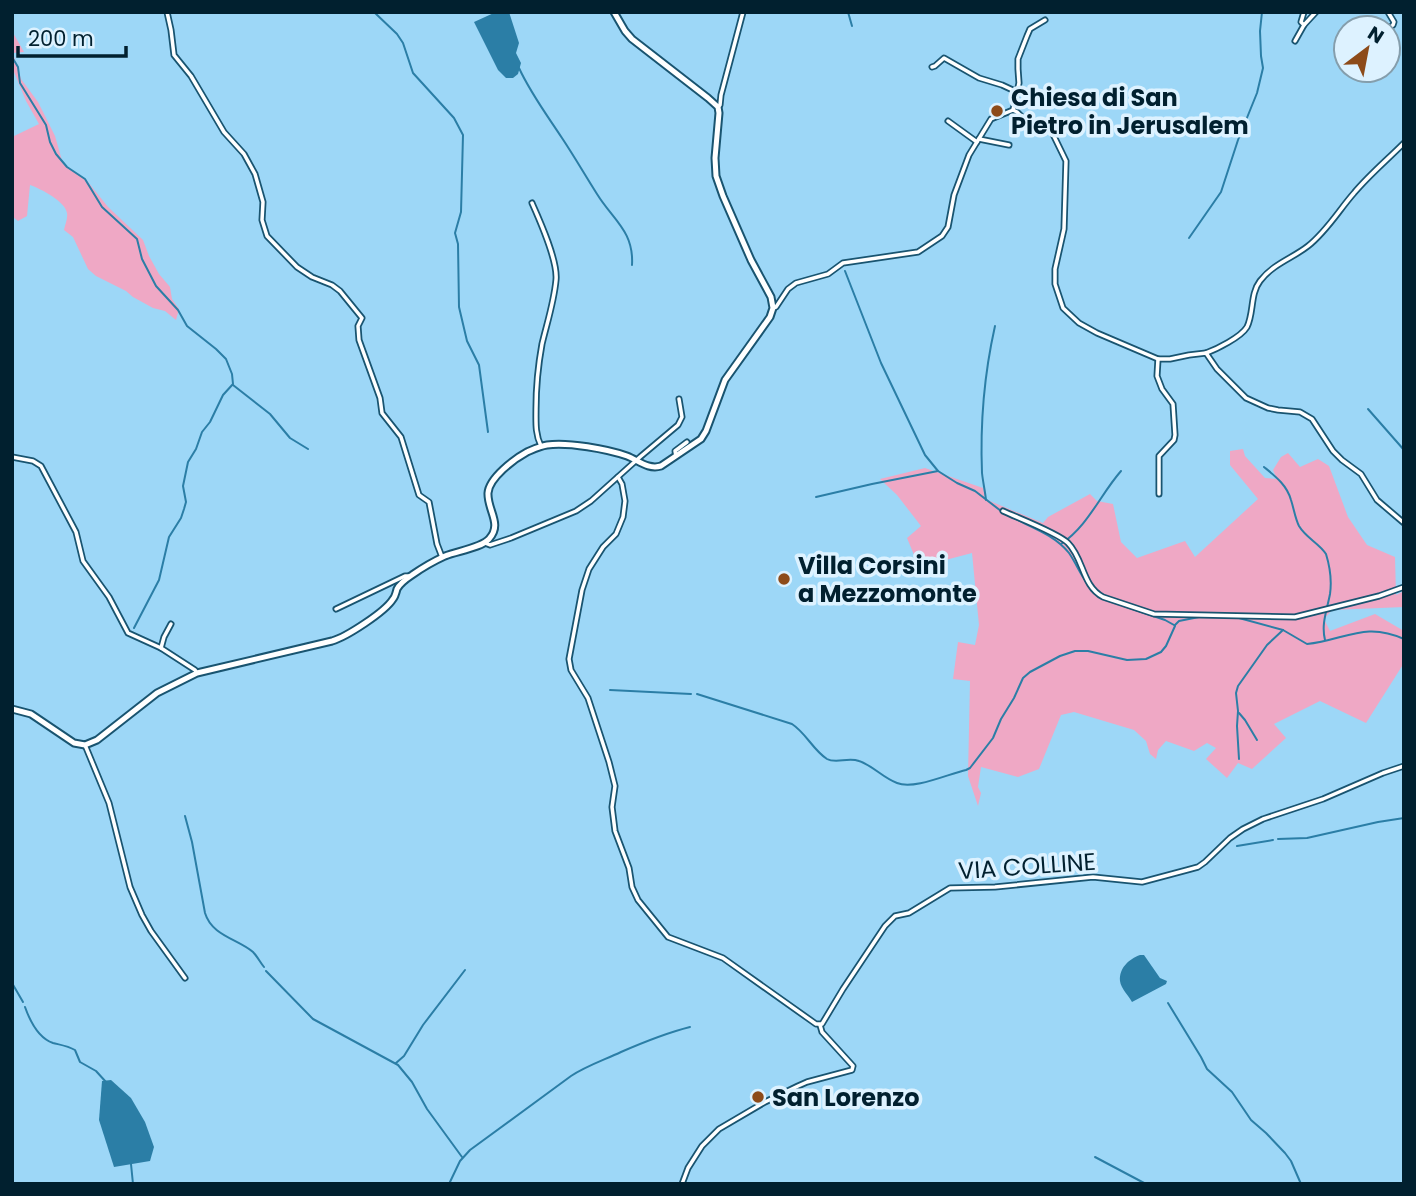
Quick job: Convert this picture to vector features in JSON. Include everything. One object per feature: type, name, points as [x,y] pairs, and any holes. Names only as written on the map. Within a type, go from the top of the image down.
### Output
[{"type":"main road","points":[[12,709],[31,714],[69,741],[85,745],[97,740],[157,693],[197,673],[345,637],[392,601],[400,584],[410,576],[442,557],[485,543],[492,536],[495,525],[488,500],[491,484],[519,457],[541,446],[561,444],[608,451],[654,468],[695,444],[704,435],[724,380],[768,321],[773,308],[771,297],[751,260],[716,176],[718,107],[632,39],[614,12]]},
{"type":"street","points":[[167,12],[174,55],[191,76],[224,131],[249,162],[263,202],[261,220],[267,236],[297,267],[340,291],[362,318],[357,331],[380,398],[382,413],[401,437],[419,495],[429,502],[442,557]]},
{"type":"street","points":[[718,107],[743,12]]},
{"type":"street","points":[[1304,12],[1301,22],[1304,25]]},
{"type":"street","points":[[1295,41],[1316,12]]},
{"type":"street","points":[[1013,110],[1019,83],[1018,59],[1030,29],[1045,20]]},
{"type":"street","points":[[932,67],[944,58],[979,78],[1017,92]]},
{"type":"street","points":[[773,308],[796,283],[828,274],[843,263],[918,252],[942,236],[948,227],[953,200],[965,164],[992,117],[1013,110],[1030,125],[1049,127],[1066,158],[1064,229],[1055,269],[1055,284],[1063,308],[1079,323],[1097,333],[1158,359],[1206,353],[1244,331],[1259,282],[1281,262],[1307,247],[1322,233],[1357,189],[1404,143]]},
{"type":"street","points":[[948,121],[978,141],[1009,145]]},
{"type":"street","points":[[532,203],[556,270],[551,312],[542,346],[536,387],[536,427],[541,446]]},
{"type":"street","points":[[1206,353],[1217,369],[1247,398],[1268,408],[1300,412],[1312,419],[1333,451],[1361,474],[1377,500],[1404,523]]},
{"type":"street","points":[[1158,359],[1157,376],[1161,389],[1173,404],[1175,435],[1174,440],[1159,456],[1159,494]]},
{"type":"street","points":[[485,543],[490,545],[511,538],[576,511],[602,492],[679,424],[679,399]]},
{"type":"street","points":[[676,456],[676,450],[687,442]]},
{"type":"street","points":[[12,457],[33,461],[41,466],[76,532],[83,561],[108,597],[128,633],[162,648],[197,673]]},
{"type":"street","points":[[618,477],[625,501],[623,517],[615,534],[589,569],[582,590],[569,659],[571,670],[588,698],[609,762],[615,786],[612,807],[615,831],[629,868],[632,887],[638,900],[668,937],[723,958],[820,1025],[822,1032],[853,1066],[852,1070],[798,1086],[719,1129],[702,1146],[688,1168],[682,1184]]},
{"type":"street","points":[[1003,511],[1068,542],[1096,593],[1154,614],[1295,617],[1404,587]]},
{"type":"street","points":[[336,609],[410,576]]},
{"type":"street","points":[[162,648],[171,624]]},
{"type":"street","points":[[85,745],[108,803],[130,887],[142,915],[185,978]]},
{"type":"street","name":"VIA COLLINE","points":[[820,1025],[885,926],[895,916],[909,913],[950,888],[995,887],[1093,877],[1142,882],[1187,870],[1205,862],[1243,829],[1404,766]]},
{"type":"shaded area","points":[[12,31],[24,52],[13,53],[21,79],[38,102],[55,136],[63,164],[88,182],[108,207],[143,240],[159,274],[170,287],[172,299],[179,309],[176,320],[165,311],[153,308],[88,269],[73,237],[64,230],[67,213],[62,204],[52,196],[30,185],[27,216],[18,221],[12,216],[12,137],[39,124],[12,67]]},
{"type":"shaded area","points":[[1243,449],[1245,456],[1265,478],[1277,479],[1273,470],[1281,457],[1288,453],[1300,467],[1318,459],[1329,466],[1348,517],[1367,545],[1395,557],[1396,595],[1404,591],[1404,607],[1332,610],[1324,619],[1330,631],[1375,614],[1404,631],[1404,663],[1366,723],[1320,701],[1274,724],[1286,738],[1252,769],[1238,763],[1227,778],[1206,759],[1216,748],[1207,743],[1194,751],[1166,741],[1158,750],[1156,759],[1150,754],[1146,741],[1134,730],[1074,712],[1061,715],[1039,769],[1018,777],[981,767],[978,806],[968,776],[970,681],[953,679],[958,642],[975,645],[979,625],[972,553],[919,567],[907,538],[921,526],[897,495],[880,479],[925,468],[983,488],[985,499],[1043,523],[1048,517],[1090,494],[1097,501],[1113,504],[1121,542],[1137,558],[1185,541],[1195,557],[1258,499],[1230,465],[1230,451]]},
{"type":"water","points":[[496,12],[509,12],[519,43],[516,53],[521,63],[518,74],[513,78],[506,78],[498,70],[474,22]]},
{"type":"water","points":[[1144,955],[1160,978],[1167,981],[1132,1002],[1122,987],[1120,976],[1126,965]]},
{"type":"water","points":[[111,1080],[131,1098],[145,1122],[154,1147],[150,1161],[114,1167],[99,1120],[102,1081]]},
{"type":"waterway","points":[[374,12],[397,34],[403,43],[413,73],[454,118],[463,135],[461,212],[455,233],[458,244],[459,307],[467,341],[479,365],[488,432]]},
{"type":"waterway","points":[[848,12],[852,26]]},
{"type":"waterway","points":[[1189,238],[1221,192],[1257,93],[1263,68],[1260,31],[1262,12]]},
{"type":"waterway","points":[[12,57],[18,67],[20,83],[46,125],[56,154],[67,167],[85,179],[102,207],[137,239],[142,259],[156,286],[178,310],[187,326],[226,359],[232,374],[233,384],[223,395],[188,462],[183,486],[186,502],[184,509],[169,537],[159,580],[134,628]]},
{"type":"waterway","points":[[519,68],[597,194],[626,234],[632,253],[632,265]]},
{"type":"waterway","points":[[845,271],[881,363],[925,455],[938,471],[975,491],[1001,511]]},
{"type":"waterway","points":[[986,500],[982,473],[982,417],[995,326]]},
{"type":"waterway","points":[[233,385],[270,414],[290,438],[308,449]]},
{"type":"waterway","points":[[1368,409],[1404,450]]},
{"type":"waterway","points":[[1264,467],[1287,490],[1302,530],[1326,554],[1331,584],[1324,623],[1325,640]]},
{"type":"waterway","points":[[816,497],[938,471]]},
{"type":"waterway","points":[[1061,544],[1079,528],[1121,471]]},
{"type":"waterway","points":[[1006,514],[1048,535],[1063,546],[1087,583]]},
{"type":"waterway","points":[[1124,606],[1174,625]]},
{"type":"waterway","points":[[1175,625],[1179,621],[1199,617]]},
{"type":"waterway","points":[[1239,618],[1283,630],[1307,644],[1366,632],[1390,634],[1404,639]]},
{"type":"waterway","points":[[697,694],[792,724],[827,759],[859,761],[892,781],[904,785],[912,784],[931,781],[970,768],[993,738],[1023,678],[1030,672],[1075,651],[1088,651],[1127,660],[1146,659],[1161,652],[1175,626]]},
{"type":"waterway","points":[[1239,759],[1238,686],[1267,645],[1283,630]]},
{"type":"waterway","points":[[610,690],[691,694]]},
{"type":"waterway","points":[[1239,713],[1257,740]]},
{"type":"waterway","points":[[185,816],[208,921],[219,932],[253,952],[264,967]]},
{"type":"waterway","points":[[1278,839],[1307,838],[1404,818]]},
{"type":"waterway","points":[[1237,846],[1273,840]]},
{"type":"waterway","points":[[396,1063],[404,1056],[423,1025],[465,970]]},
{"type":"waterway","points":[[266,971],[313,1019],[398,1065],[462,1157]]},
{"type":"waterway","points":[[12,983],[23,1002]]},
{"type":"waterway","points":[[1168,1003],[1207,1069],[1232,1092],[1251,1120],[1285,1153],[1301,1184]]},
{"type":"waterway","points":[[25,1007],[32,1023],[43,1037],[75,1050],[80,1062],[96,1071],[106,1082]]},
{"type":"waterway","points":[[449,1184],[460,1161],[470,1150],[571,1076],[638,1045],[690,1027]]},
{"type":"waterway","points":[[1095,1157],[1146,1184]]},
{"type":"waterway","points":[[131,1164],[133,1184]]},
{"type":"place","name":"Chiesa di San Pietro in Jerusalem","points":[[997,111]]},
{"type":"place","name":"Villa Corsini a Mezzomonte","points":[[784,579]]},
{"type":"place","name":"San Lorenzo","points":[[758,1097]]}]
